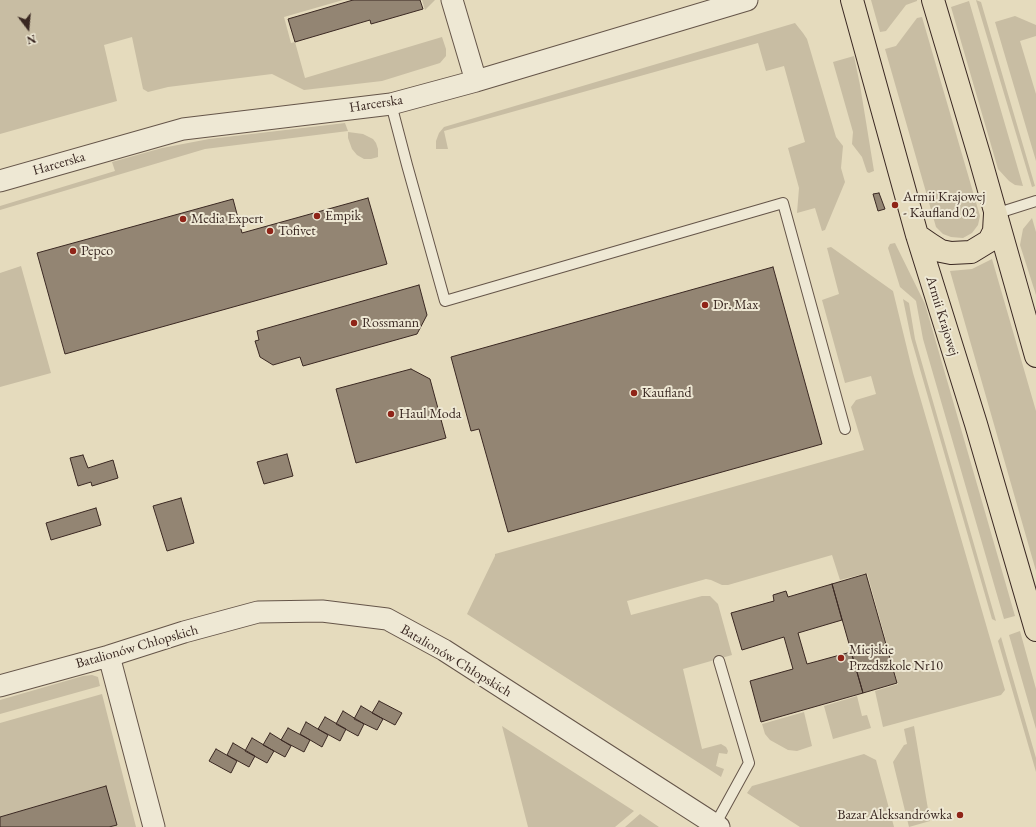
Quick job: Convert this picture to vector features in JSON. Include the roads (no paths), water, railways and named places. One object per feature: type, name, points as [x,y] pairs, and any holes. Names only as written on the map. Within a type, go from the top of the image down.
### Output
[{"type":"main road","name":"Armii Krajowej","points":[[852,0],[917,235],[976,424],[1036,630]]},
{"type":"main road","points":[[932,0],[980,158],[995,214],[1030,314],[1036,356]]},
{"type":"main road","points":[[917,235],[941,251],[951,253],[971,252],[989,241],[994,231],[995,214]]},
{"type":"street","points":[[452,0],[476,80]]},
{"type":"street","name":"Harcerska","points":[[0,181],[183,129],[391,104],[747,0]]},
{"type":"street","name":"Batalionów Chłopskich","points":[[0,686],[109,656],[184,632],[258,612],[322,611],[387,619],[444,650],[717,826]]},
{"type":"street","points":[[109,656],[154,827]]},
{"type":"lane","points":[[391,104],[445,301],[783,203],[845,429]]},
{"type":"lane","points":[[995,214],[1036,201]]},
{"type":"lane","points":[[717,826],[749,763],[719,660]]},
{"type":"place","name":"Armii Krajowej - Kaufland 02","points":[[895,205]]},
{"type":"place","name":"Empik","points":[[317,216]]},
{"type":"place","name":"Media Expert","points":[[183,219]]},
{"type":"place","name":"Tofivet","points":[[270,231]]},
{"type":"place","name":"Pepco","points":[[73,251]]},
{"type":"place","name":"Dr. Max","points":[[705,305]]},
{"type":"place","name":"Rossmann","points":[[354,323]]},
{"type":"place","name":"Kaufland","points":[[634,393]]},
{"type":"place","name":"Haul Moda","points":[[391,414]]},
{"type":"place","name":"Miejskie Przedszkole Nr10","points":[[841,658]]},
{"type":"place","name":"Bazar Aleksandrówka","points":[[960,815]]}]
